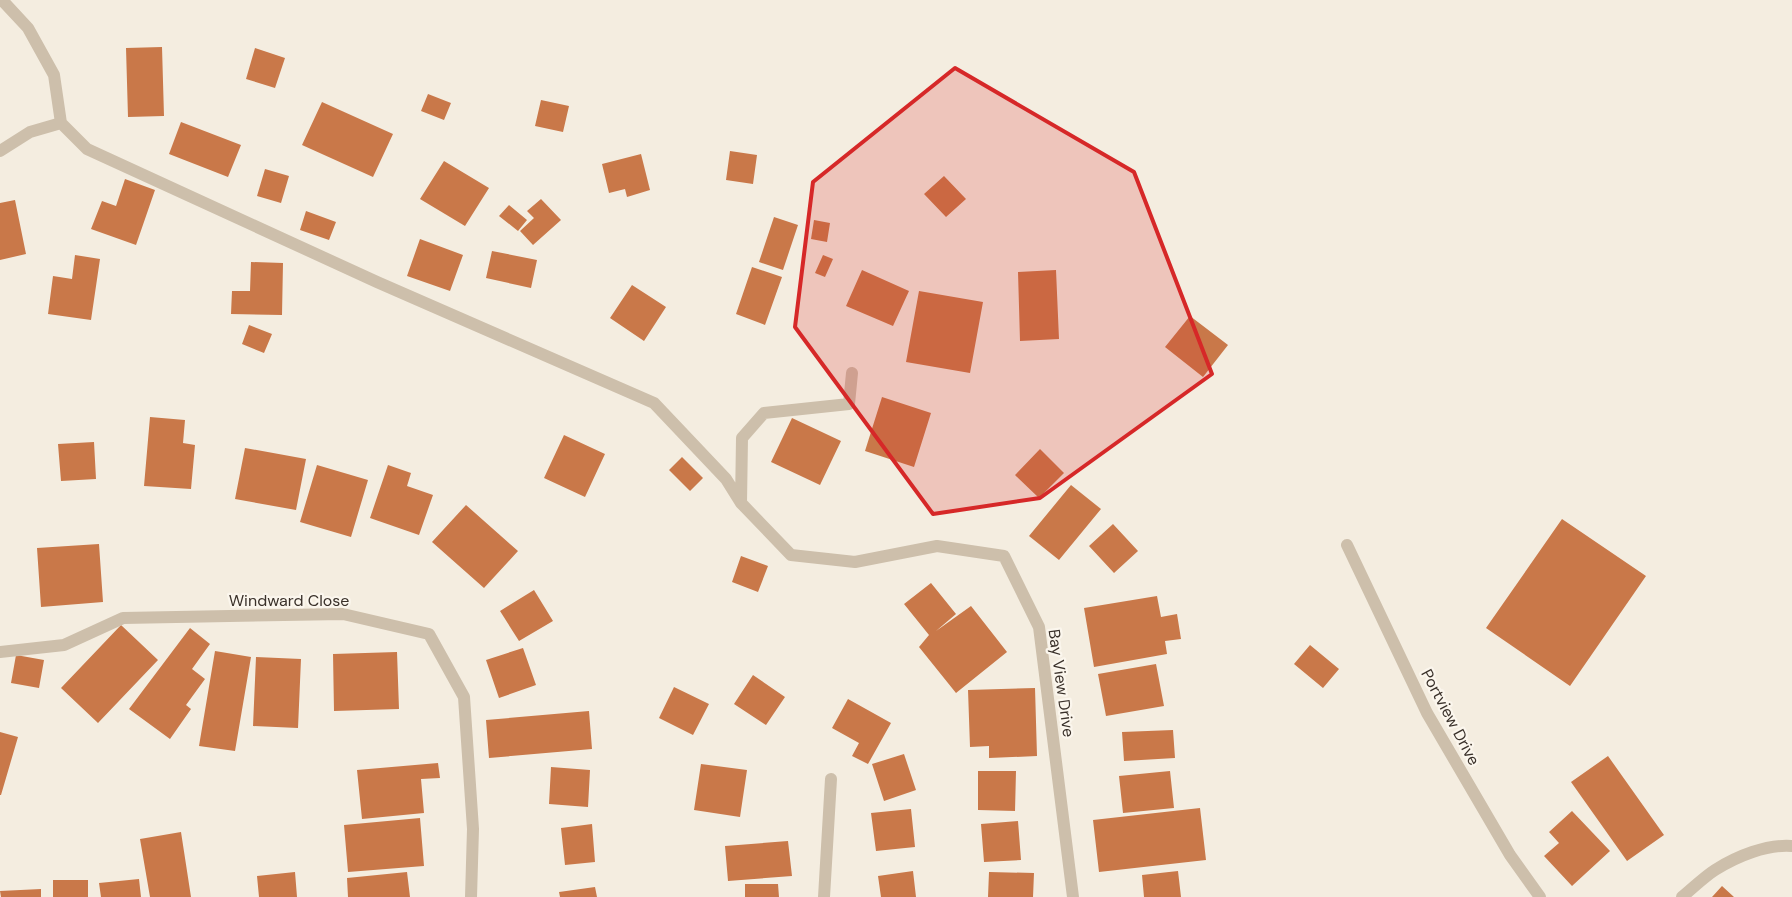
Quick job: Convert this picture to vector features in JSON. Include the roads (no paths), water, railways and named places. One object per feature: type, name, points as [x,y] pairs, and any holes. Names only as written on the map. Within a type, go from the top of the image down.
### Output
[{"type":"street","points":[[0,151],[30,132],[61,122],[54,74],[28,28],[2,0]]},
{"type":"street","name":"Bay View Drive","points":[[61,122],[87,149],[386,286],[654,403],[726,479],[741,503],[791,555],[856,562],[937,546],[1004,556],[1039,627],[1073,897]]},
{"type":"street","points":[[741,503],[742,438],[764,413],[849,404],[852,373]]},
{"type":"street","name":"Portview Drive","points":[[1347,545],[1427,713],[1510,856],[1540,897]]},
{"type":"street","name":"Windward Close","points":[[0,652],[64,645],[123,618],[343,614],[429,634],[464,697],[473,829],[471,897]]},
{"type":"street","points":[[824,897],[830,779]]},
{"type":"street","points":[[1682,897],[1715,870],[1748,854],[1779,845],[1792,846]]}]
